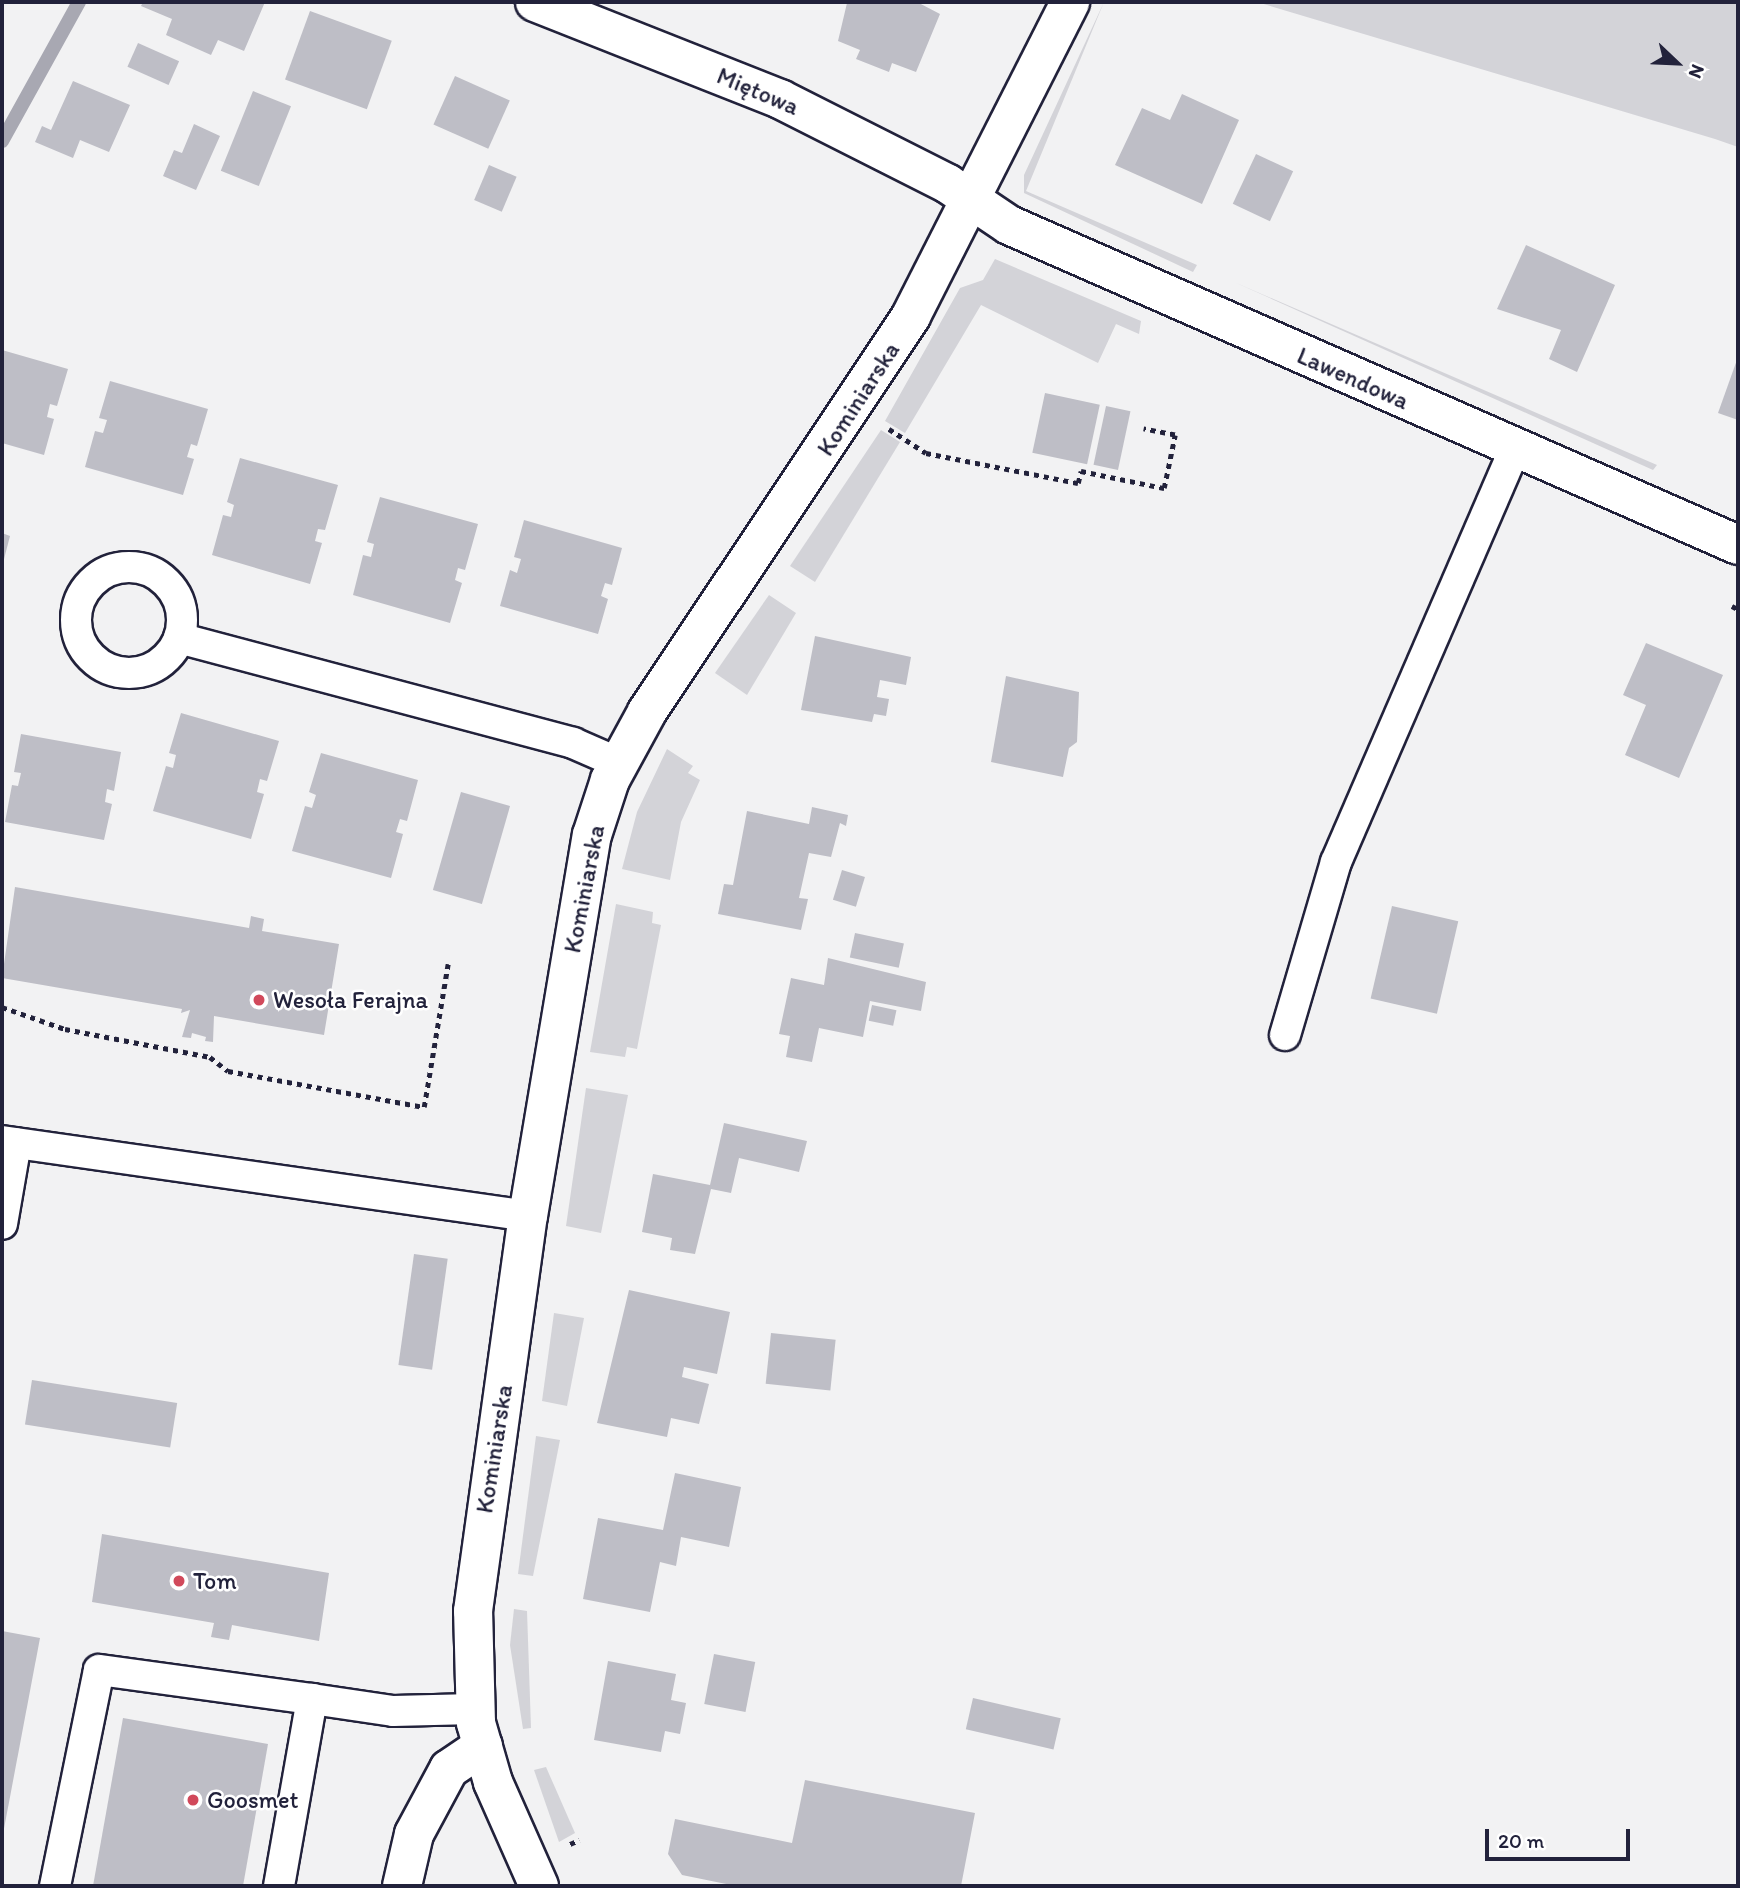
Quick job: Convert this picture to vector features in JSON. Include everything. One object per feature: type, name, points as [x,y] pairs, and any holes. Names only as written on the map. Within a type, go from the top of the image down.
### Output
[{"type":"street","name":"Miętowa","points":[[535,2],[780,99],[876,145],[972,201]]},
{"type":"street","name":"Kominiarska","points":[[539,1886],[493,1782],[474,1709],[479,1548],[581,883],[619,764],[647,712],[904,327],[972,201],[1070,2]]},
{"type":"street","name":"Lawendowa","points":[[972,201],[1022,231],[1738,545]]},
{"type":"street","points":[[402,1886],[414,1834],[449,1769],[483,1745]]},
{"type":"lane","points":[[1286,1035],[1336,862],[1515,449]]},
{"type":"lane","points":[[179,638],[573,743],[619,764]]},
{"type":"lane","points":[[2,1224],[9,1142],[528,1216]]},
{"type":"lane","points":[[55,1886],[99,1670],[393,1711],[474,1709]]},
{"type":"lane","points":[[279,1886],[312,1699]]},
{"type":"path","points":[[903,438],[926,453],[1078,484],[1081,471],[1164,488],[1175,435],[1144,429]]},
{"type":"path","points":[[1732,606],[1738,609]]},
{"type":"path","points":[[2,1007],[65,1030],[210,1057],[228,1071],[424,1107],[449,964]]},
{"type":"shaded area","points":[[1104,2],[1026,191],[1197,265],[1193,272],[1024,193],[1024,175]]},
{"type":"shaded area","points":[[1257,2],[1738,2],[1738,147],[1715,139]]},
{"type":"shaded area","points":[[995,259],[1141,321],[1139,334],[1116,324],[1098,363],[981,305],[905,433],[885,421],[960,288],[983,280]]},
{"type":"shaded area","points":[[1234,282],[1657,465],[1653,470]]},
{"type":"shaded area","points":[[881,430],[900,442],[815,582],[790,566]]},
{"type":"shaded area","points":[[769,595],[796,613],[747,695],[715,673]]},
{"type":"shaded area","points":[[667,749],[693,766],[688,773],[700,780],[681,822],[670,880],[622,869],[637,812]]},
{"type":"shaded area","points":[[616,904],[653,912],[652,923],[661,925],[637,1049],[627,1047],[625,1057],[590,1052]]},
{"type":"shaded area","points":[[586,1088],[628,1095],[601,1233],[566,1226]]},
{"type":"shaded area","points":[[554,1313],[584,1318],[567,1406],[542,1401]]},
{"type":"shaded area","points":[[536,1436],[560,1440],[533,1576],[518,1574]]},
{"type":"shaded area","points":[[514,1609],[527,1611],[531,1728],[523,1729],[510,1645]]},
{"type":"shaded area","points":[[546,1767],[575,1833],[559,1842],[534,1770]]},
{"type":"building","points":[[143,2],[265,2],[244,51],[218,40],[211,55],[166,35],[172,19],[141,6]]},
{"type":"building","points":[[917,2],[940,14],[916,72],[892,63],[889,72],[856,59],[860,50],[838,41],[847,3]]},
{"type":"building","points":[[310,11],[392,41],[367,109],[285,80]]},
{"type":"building","points":[[138,43],[179,61],[169,85],[127,67]]},
{"type":"building","points":[[455,76],[510,100],[488,149],[433,124]]},
{"type":"building","points":[[73,81],[130,105],[109,152],[80,140],[73,158],[35,142],[42,126],[51,130]]},
{"type":"building","points":[[253,91],[291,106],[259,186],[221,171]]},
{"type":"building","points":[[1182,94],[1239,120],[1202,204],[1115,165],[1142,108],[1170,120]]},
{"type":"building","points":[[194,124],[220,136],[196,190],[163,176],[174,150],[182,153]]},
{"type":"building","points":[[1256,154],[1293,171],[1270,221],[1233,204]]},
{"type":"building","points":[[489,165],[517,177],[502,212],[474,200]]},
{"type":"building","points":[[1526,245],[1615,285],[1577,372],[1549,359],[1561,330],[1497,309]]},
{"type":"building","points":[[2,350],[68,369],[57,406],[50,404],[47,417],[54,419],[44,455],[2,443]]},
{"type":"building","points":[[1738,357],[1738,420],[1718,413]]},
{"type":"building","points":[[110,381],[208,409],[197,446],[191,444],[187,457],[194,459],[183,495],[85,467],[95,431],[103,433],[107,420],[99,418]]},
{"type":"building","points":[[1045,393],[1100,405],[1087,464],[1032,453]]},
{"type":"building","points":[[1106,406],[1130,411],[1118,470],[1094,465]]},
{"type":"building","points":[[240,458],[338,485],[325,530],[318,529],[315,541],[322,543],[310,584],[212,555],[223,515],[231,517],[234,505],[227,502]]},
{"type":"building","points":[[380,497],[478,524],[465,570],[458,568],[455,580],[462,583],[450,623],[353,595],[363,555],[371,557],[374,544],[367,542]]},
{"type":"building","points":[[524,520],[622,548],[612,585],[605,583],[601,596],[608,599],[598,634],[500,606],[510,570],[517,573],[521,559],[514,557]]},
{"type":"building","points":[[2,533],[10,536],[3,563],[2,563]]},
{"type":"building","points":[[815,636],[911,657],[906,685],[880,680],[877,697],[889,699],[886,716],[874,714],[872,722],[801,710]]},
{"type":"building","points":[[1646,643],[1723,675],[1679,778],[1625,755],[1646,705],[1623,695]]},
{"type":"building","points":[[1006,676],[1079,692],[1077,742],[1069,748],[1063,777],[991,762]]},
{"type":"building","points":[[181,713],[279,741],[267,781],[260,779],[257,792],[264,794],[251,839],[153,811],[166,766],[173,768],[176,755],[169,753]]},
{"type":"building","points":[[21,734],[121,752],[114,791],[107,789],[105,802],[112,804],[104,840],[5,822],[12,785],[18,786],[21,773],[14,772]]},
{"type":"building","points":[[321,753],[418,780],[407,821],[400,819],[396,832],[403,834],[391,878],[292,851],[305,806],[312,808],[316,795],[309,792]]},
{"type":"building","points":[[461,792],[510,806],[482,904],[433,890]]},
{"type":"building","points":[[812,807],[848,815],[846,826],[840,823],[831,857],[809,853],[799,898],[808,899],[801,930],[718,914],[724,884],[733,885],[747,811],[809,824]]},
{"type":"building","points":[[842,870],[865,877],[856,907],[833,900]]},
{"type":"building","points":[[15,887],[249,928],[251,916],[264,919],[262,931],[339,944],[324,1035],[214,1016],[213,1042],[205,1041],[206,1037],[192,1033],[191,1038],[182,1037],[190,1010],[181,1013],[182,1009],[2,978]]},
{"type":"building","points":[[1392,906],[1458,921],[1437,1014],[1371,999]]},
{"type":"building","points":[[855,933],[904,943],[899,968],[850,957]]},
{"type":"building","points":[[828,958],[926,982],[921,1011],[870,1001],[863,1037],[819,1028],[812,1062],[786,1057],[790,1036],[779,1034],[791,978],[824,985]]},
{"type":"building","points":[[872,1005],[896,1010],[893,1026],[869,1021]]},
{"type":"building","points":[[724,1123],[807,1141],[799,1172],[739,1158],[731,1193],[711,1189],[695,1254],[670,1250],[672,1238],[642,1232],[653,1174],[710,1185]]},
{"type":"building","points":[[414,1254],[448,1259],[432,1370],[398,1365]]},
{"type":"building","points":[[629,1290],[730,1312],[717,1374],[684,1367],[682,1377],[709,1384],[699,1424],[671,1418],[667,1437],[597,1423]]},
{"type":"building","points":[[771,1333],[836,1340],[830,1391],[766,1384]]},
{"type":"building","points":[[32,1380],[177,1403],[170,1447],[25,1424]]},
{"type":"building","points":[[675,1473],[741,1487],[729,1547],[681,1537],[676,1566],[660,1562],[650,1612],[583,1599],[598,1518],[663,1530]]},
{"type":"building","points":[[102,1534],[329,1573],[319,1641],[232,1625],[229,1640],[211,1637],[214,1623],[92,1602]]},
{"type":"building","points":[[2,1631],[40,1638],[3,1834],[2,1834]]},
{"type":"building","points":[[714,1654],[755,1662],[745,1712],[704,1704]]},
{"type":"building","points":[[608,1661],[676,1674],[671,1700],[686,1703],[680,1734],[665,1731],[661,1752],[594,1740]]},
{"type":"building","points":[[973,1698],[1061,1718],[1053,1749],[966,1729]]},
{"type":"building","points":[[123,1718],[268,1744],[243,1886],[93,1886]]},
{"type":"building","points":[[805,1780],[975,1813],[961,1886],[736,1886],[682,1875],[668,1854],[675,1819],[792,1843]]},
{"type":"waterway","points":[[2,141],[79,2]]},
{"type":"place","name":"Wesoła Ferajna","points":[[259,1000]]},
{"type":"place","name":"Tom","points":[[179,1581]]},
{"type":"place","name":"Goosmet","points":[[193,1800]]}]
